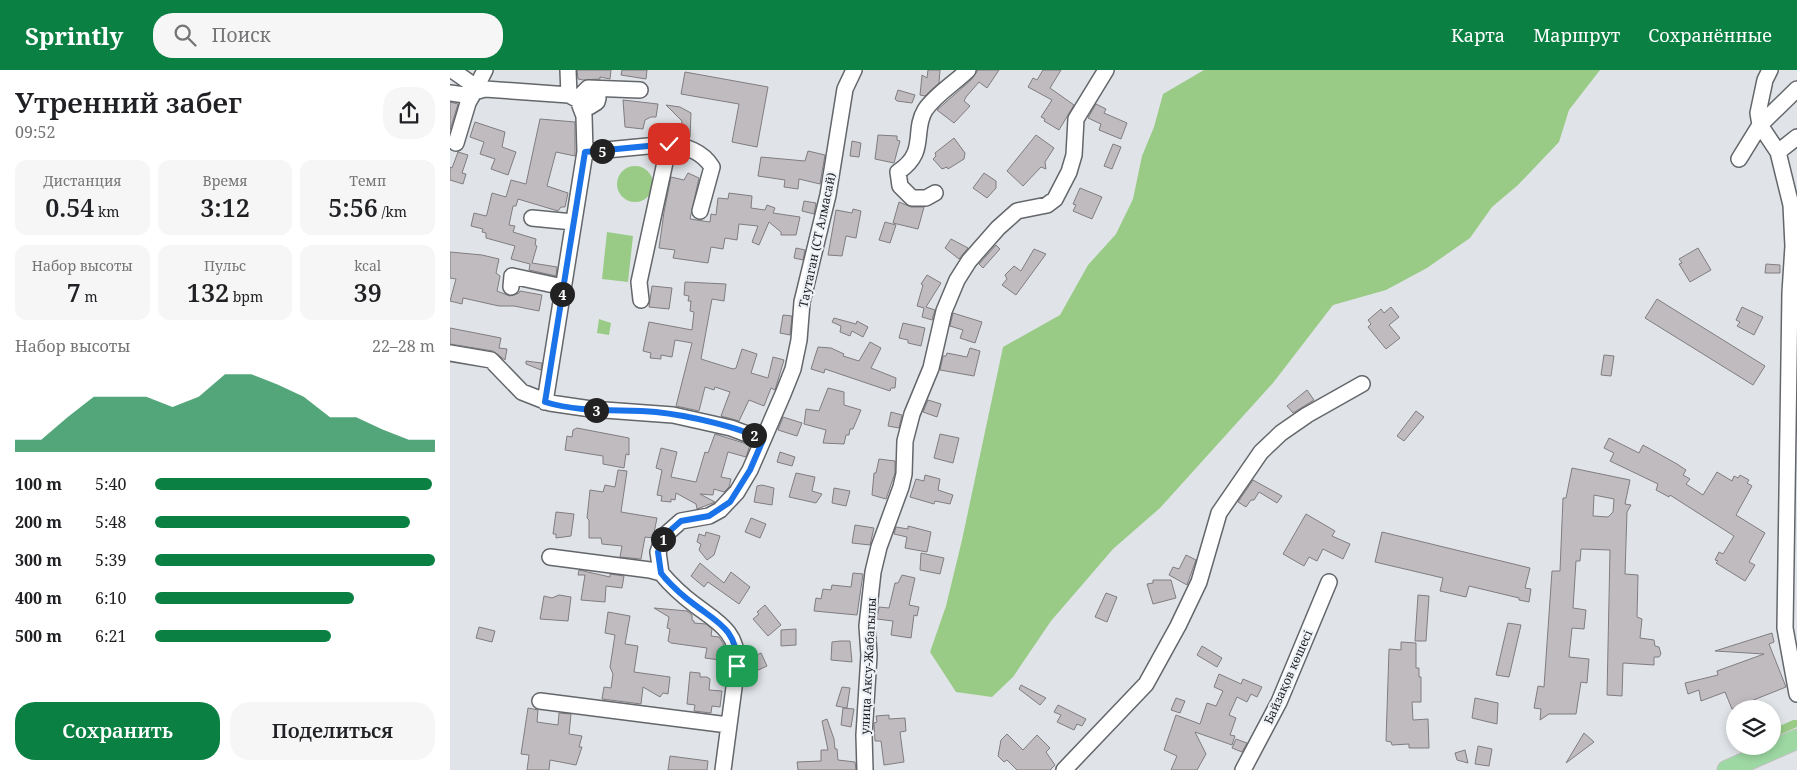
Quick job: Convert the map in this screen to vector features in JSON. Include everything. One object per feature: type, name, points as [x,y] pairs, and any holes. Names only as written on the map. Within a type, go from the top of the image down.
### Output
[{"type":"main road","points":[[1727,770],[1797,739]]},
{"type":"street","points":[[452,70],[474,92]]},
{"type":"street","points":[[456,143],[474,92],[485,70]]},
{"type":"street","points":[[545,402],[585,152],[585,131],[568,70]]},
{"type":"street","name":"Таутаган (СТ Алмасай)","points":[[661,573],[658,552],[664,536],[681,521],[709,516],[730,502],[750,470],[792,369],[798,340],[802,302],[828,195],[845,89],[854,70]]},
{"type":"street","points":[[934,194],[921,198],[909,196],[899,184],[898,172],[911,160],[917,149],[924,112],[937,97],[968,70]]},
{"type":"street","name":"улица Аксу-Жабагылы","points":[[865,770],[864,735],[869,655],[867,626],[873,572],[879,547],[901,487],[904,474],[906,441],[912,414],[932,368],[944,311],[957,280],[969,261],[998,228],[1017,211],[1047,205],[1055,199],[1069,172],[1074,155],[1076,120],[1106,70]]},
{"type":"street","points":[[1770,70],[1765,80],[1758,113],[1760,125],[1778,152],[1790,205],[1795,247],[1790,293],[1785,628],[1797,694]]},
{"type":"street","points":[[577,100],[588,88],[640,90]]},
{"type":"street","points":[[450,93],[474,92],[485,89],[577,100],[589,107],[615,90]]},
{"type":"street","points":[[1739,159],[1760,125],[1797,89]]},
{"type":"street","points":[[1778,152],[1797,137]]},
{"type":"street","points":[[585,152],[669,144],[698,152],[707,159],[712,167],[700,210]]},
{"type":"street","points":[[641,300],[639,282],[669,144]]},
{"type":"street","points":[[532,218],[574,222]]},
{"type":"street","points":[[508,278],[563,287]]},
{"type":"street","points":[[450,353],[491,360],[522,392],[545,402],[591,409],[673,415],[731,428],[763,440]]},
{"type":"street","points":[[1064,770],[1146,684],[1178,626],[1199,582],[1219,513],[1261,452],[1281,433],[1307,415],[1362,384]]},
{"type":"street","points":[[550,557],[661,573],[696,605],[720,622],[736,648],[737,666],[728,725],[724,770]]},
{"type":"street","name":"Байзақов көшесі","points":[[1243,770],[1279,702],[1329,582]]},
{"type":"street","points":[[540,701],[728,725]]},
{"type":"green space","points":[[1204,70],[1600,70],[1569,110],[1559,142],[1518,185],[1492,207],[1470,238],[1427,268],[1386,290],[1333,305],[1273,383],[1160,508],[1113,549],[1051,621],[1013,677],[992,697],[956,692],[930,652],[946,606],[962,540],[1003,347],[1060,315],[1088,265],[1116,234],[1133,199],[1142,156],[1154,127],[1163,94]]},
{"type":"green space","points":[[635,166],[648,171],[653,184],[648,197],[635,202],[622,197],[617,184],[622,171]]},
{"type":"green space","points":[[607,232],[633,236],[628,282],[602,279]]},
{"type":"green space","points":[[599,319],[611,323],[609,335],[597,333]]},
{"type":"green space","points":[[1797,720],[1797,727],[1781,734],[1781,725]]},
{"type":"building","points":[[577,70],[611,70],[610,79],[600,77],[600,79],[578,79]]},
{"type":"building","points":[[622,70],[647,70],[646,79],[621,75]]},
{"type":"building","points":[[928,70],[940,70],[939,83],[925,96],[920,95],[922,75],[927,78]]},
{"type":"building","points":[[978,70],[999,70],[987,88],[979,82],[966,97],[964,101],[970,106],[954,123],[937,110],[971,80]]},
{"type":"building","points":[[1043,70],[1061,70],[1050,88],[1074,105],[1059,130],[1041,117],[1052,100],[1028,87],[1033,78],[1037,80]]},
{"type":"building","points":[[685,72],[768,87],[757,147],[732,142],[739,104],[681,94]]},
{"type":"building","points":[[898,90],[915,95],[912,103],[897,101],[895,99]]},
{"type":"building","points":[[623,100],[658,104],[656,117],[645,120],[643,129],[625,127]]},
{"type":"building","points":[[450,102],[458,104],[450,130]]},
{"type":"building","points":[[1096,104],[1106,109],[1104,113],[1127,123],[1121,139],[1099,130],[1101,124],[1088,118]]},
{"type":"building","points":[[666,105],[680,107],[691,113],[690,137],[680,135],[682,121]]},
{"type":"building","points":[[540,119],[575,122],[575,156],[556,152],[547,186],[568,193],[565,207],[561,207],[558,211],[518,199],[516,206],[513,206],[509,225],[515,226],[513,232],[536,239],[535,245],[537,246],[532,263],[557,267],[556,276],[529,270],[530,264],[511,259],[515,246],[486,238],[486,233],[482,232],[483,229],[471,226],[474,213],[486,216],[492,193],[506,197],[511,180],[526,184]]},
{"type":"building","points":[[475,122],[505,132],[502,147],[516,152],[508,175],[491,169],[495,159],[480,154],[484,142],[470,137]]},
{"type":"building","points":[[878,135],[897,136],[897,140],[900,141],[894,163],[875,159]]},
{"type":"building","points":[[1036,135],[1054,148],[1045,162],[1046,169],[1041,167],[1023,186],[1007,171]]},
{"type":"building","points":[[954,138],[965,153],[964,159],[948,169],[947,167],[942,169],[933,159],[936,156],[935,153]]},
{"type":"building","points":[[852,141],[861,143],[859,157],[850,156]]},
{"type":"building","points":[[1113,144],[1121,147],[1112,169],[1104,166]]},
{"type":"building","points":[[808,151],[825,155],[820,184],[799,179],[798,189],[784,187],[785,180],[758,176],[761,157],[805,161]]},
{"type":"building","points":[[458,152],[468,155],[462,173],[466,174],[463,184],[450,180],[450,167],[452,168]]},
{"type":"building","points":[[688,173],[699,178],[690,219],[710,222],[711,214],[716,215],[718,198],[728,199],[729,193],[752,196],[751,208],[765,210],[767,205],[775,208],[773,213],[800,217],[796,235],[781,235],[781,232],[769,222],[759,245],[752,242],[758,226],[739,224],[737,240],[725,238],[723,249],[711,247],[708,263],[673,258],[675,250],[659,248],[664,212],[671,177],[684,180]]},
{"type":"building","points":[[984,173],[996,181],[996,188],[987,198],[973,188]]},
{"type":"building","points":[[1080,188],[1102,197],[1092,219],[1073,211],[1076,205],[1073,204]]},
{"type":"building","points":[[804,201],[816,203],[814,214],[802,211]]},
{"type":"building","points":[[899,202],[911,207],[924,207],[918,229],[893,223]]},
{"type":"building","points":[[853,209],[861,211],[856,238],[846,236],[842,256],[828,255],[836,210],[852,213]]},
{"type":"building","points":[[885,222],[896,225],[890,243],[879,240]]},
{"type":"building","points":[[951,239],[968,248],[959,259],[945,248]]},
{"type":"building","points":[[996,245],[1000,249],[983,268],[979,264]]},
{"type":"building","points":[[796,248],[805,250],[803,260],[794,258]]},
{"type":"building","points":[[1698,248],[1711,270],[1690,282],[1679,264],[1682,263],[1679,259]]},
{"type":"building","points":[[1034,249],[1046,254],[1016,295],[1002,285],[1007,279],[1005,275],[1014,266],[1021,271]]},
{"type":"building","points":[[450,252],[482,255],[499,259],[496,273],[500,276],[497,291],[510,296],[520,291],[542,295],[539,311],[514,306],[499,306],[463,298],[462,304],[450,301],[456,279],[450,278]]},
{"type":"building","points":[[1766,264],[1780,265],[1780,273],[1765,273]]},
{"type":"building","points":[[927,275],[941,283],[926,307],[935,310],[932,320],[922,317],[924,308],[917,306],[923,285],[921,284]]},
{"type":"building","points":[[685,282],[726,284],[724,301],[712,299],[701,359],[733,369],[736,368],[742,349],[757,354],[751,373],[768,378],[773,357],[784,360],[775,390],[771,388],[764,406],[749,400],[739,421],[721,416],[730,392],[715,387],[714,390],[705,387],[699,411],[676,406],[692,343],[675,340],[672,357],[661,355],[661,359],[650,358],[651,353],[643,351],[649,322],[692,330],[694,312],[690,311],[691,301],[688,301],[689,296],[684,295]]},
{"type":"building","points":[[652,286],[672,288],[669,309],[649,307]]},
{"type":"building","points":[[1657,299],[1765,366],[1753,385],[1645,318]]},
{"type":"building","points":[[1391,307],[1399,317],[1389,325],[1400,338],[1386,349],[1368,327],[1371,324],[1368,320],[1381,309],[1384,313]]},
{"type":"building","points":[[1742,307],[1763,317],[1754,335],[1737,326],[1740,322],[1736,320]]},
{"type":"building","points":[[953,313],[982,322],[975,343],[960,338],[963,330],[950,326]]},
{"type":"building","points":[[783,315],[792,316],[790,335],[780,333]]},
{"type":"building","points":[[834,318],[856,324],[857,321],[868,327],[863,337],[852,331],[850,336],[840,332],[841,326],[832,322]]},
{"type":"building","points":[[903,323],[925,328],[921,346],[908,343],[908,340],[899,338]]},
{"type":"building","points":[[450,328],[501,338],[499,348],[507,349],[505,360],[493,351],[450,344]]},
{"type":"building","points":[[870,342],[881,348],[871,368],[896,378],[895,388],[891,388],[890,391],[825,369],[824,373],[811,369],[818,347],[831,348],[844,354],[843,356],[859,361]]},
{"type":"building","points":[[970,348],[980,351],[974,376],[940,370],[943,356],[946,356],[947,353],[967,357]]},
{"type":"building","points":[[1604,355],[1614,356],[1611,376],[1601,375]]},
{"type":"building","points":[[526,361],[542,363],[541,370],[526,364]]},
{"type":"building","points":[[828,388],[844,392],[844,405],[861,410],[853,429],[850,429],[849,435],[846,435],[844,444],[823,443],[826,430],[804,424],[806,409],[819,411]]},
{"type":"building","points":[[1307,390],[1314,400],[1293,413],[1287,406]]},
{"type":"building","points":[[928,400],[941,404],[937,417],[923,412]]},
{"type":"building","points":[[1416,411],[1424,417],[1404,441],[1397,436]]},
{"type":"building","points":[[891,412],[902,415],[899,428],[888,426]]},
{"type":"building","points":[[783,417],[802,423],[797,436],[778,430]]},
{"type":"building","points":[[577,428],[629,438],[629,455],[626,454],[624,468],[603,464],[603,456],[565,450],[567,436],[572,437],[573,430]]},
{"type":"building","points":[[715,434],[750,445],[746,457],[728,452],[721,477],[731,479],[729,487],[724,492],[714,489],[713,495],[700,494],[715,502],[697,509],[696,504],[676,493],[675,500],[671,499],[671,502],[661,501],[662,496],[657,495],[662,470],[656,468],[661,448],[677,452],[671,477],[696,482],[705,452],[708,453]]},
{"type":"building","points":[[940,434],[959,438],[953,463],[934,458]]},
{"type":"building","points":[[1609,438],[1639,453],[1643,445],[1677,464],[1686,470],[1683,475],[1690,479],[1686,484],[1703,495],[1717,472],[1732,481],[1734,476],[1738,478],[1740,475],[1749,480],[1747,483],[1752,486],[1736,515],[1765,533],[1749,562],[1755,565],[1745,581],[1716,563],[1718,561],[1715,560],[1719,552],[1723,554],[1734,536],[1670,495],[1669,497],[1656,490],[1658,484],[1610,461],[1614,453],[1604,448]]},
{"type":"building","points":[[780,452],[795,457],[792,466],[777,462]]},
{"type":"building","points":[[879,459],[895,461],[895,473],[886,499],[872,495],[874,473],[876,473]]},
{"type":"building","points":[[1572,468],[1630,480],[1625,504],[1631,505],[1627,512],[1625,574],[1638,575],[1637,617],[1642,619],[1640,638],[1654,640],[1655,646],[1659,647],[1661,654],[1659,657],[1654,657],[1654,665],[1623,663],[1622,696],[1607,695],[1610,550],[1581,549],[1580,561],[1576,561],[1573,608],[1586,610],[1584,629],[1572,628],[1569,657],[1589,659],[1587,683],[1581,682],[1576,714],[1549,714],[1540,720],[1541,709],[1534,708],[1538,686],[1544,687],[1552,571],[1560,571],[1563,498],[1566,498]],"holes":[[[1594,495],[1614,499],[1613,512],[1608,517],[1593,516]]]},
{"type":"building","points":[[618,470],[627,471],[621,512],[657,518],[653,538],[645,537],[641,559],[620,557],[622,546],[602,544],[601,538],[589,538],[589,520],[587,518],[590,490],[603,492],[605,485],[615,487]]},
{"type":"building","points":[[796,473],[815,477],[812,491],[822,494],[816,503],[789,497]]},
{"type":"building","points":[[925,475],[940,479],[938,490],[953,495],[950,504],[935,501],[934,504],[910,497],[916,479],[924,481]]},
{"type":"building","points":[[1253,480],[1282,496],[1277,503],[1259,492],[1246,507],[1238,502]]},
{"type":"building","points":[[762,485],[774,488],[772,505],[754,502],[757,486]]},
{"type":"building","points":[[834,488],[850,491],[846,506],[832,503]]},
{"type":"building","points":[[556,512],[574,514],[571,536],[556,538],[556,534],[553,534]]},
{"type":"building","points":[[1306,514],[1335,531],[1332,536],[1350,544],[1343,559],[1323,549],[1317,561],[1309,557],[1304,566],[1283,554]]},
{"type":"building","points":[[751,518],[766,524],[760,538],[745,532]]},
{"type":"building","points":[[855,525],[874,528],[870,545],[852,543]]},
{"type":"building","points":[[908,526],[931,532],[927,552],[905,548],[907,537],[894,534],[896,527],[908,529]]},
{"type":"building","points":[[706,532],[720,536],[714,555],[707,560],[699,550],[701,544],[697,542],[699,534],[705,536]]},
{"type":"building","points":[[1382,532],[1530,568],[1525,588],[1531,589],[1529,602],[1469,586],[1466,597],[1440,591],[1443,578],[1375,562]]},
{"type":"building","points":[[921,553],[944,558],[940,574],[920,570]]},
{"type":"building","points":[[1186,555],[1196,560],[1187,585],[1169,575],[1173,567],[1179,569]]},
{"type":"building","points":[[700,563],[724,583],[731,572],[750,587],[739,604],[708,582],[704,587],[691,576]]},
{"type":"building","points":[[579,570],[610,577],[610,574],[624,576],[622,588],[606,586],[605,602],[581,600],[585,575],[578,575]]},
{"type":"building","points":[[853,573],[863,574],[857,615],[814,611],[816,598],[821,599],[823,589],[831,590],[832,585],[851,587]]},
{"type":"building","points":[[902,575],[915,578],[909,605],[919,607],[917,616],[914,615],[911,638],[891,635],[893,621],[877,619],[879,607],[889,608],[895,583],[898,583]]},
{"type":"building","points":[[1153,580],[1171,580],[1176,598],[1153,604],[1147,584],[1153,583]]},
{"type":"building","points":[[1106,593],[1117,597],[1107,622],[1095,617]]},
{"type":"building","points":[[559,595],[571,597],[568,621],[540,619],[544,596],[552,598]]},
{"type":"building","points":[[1418,595],[1429,596],[1426,641],[1415,641]]},
{"type":"building","points":[[765,605],[781,625],[768,636],[753,619],[759,614],[757,612]]},
{"type":"building","points":[[654,608],[687,611],[692,615],[694,623],[706,624],[712,629],[711,636],[719,637],[723,643],[727,661],[705,658],[707,648],[668,641],[670,629],[667,628],[669,617]]},
{"type":"building","points":[[608,612],[630,616],[625,644],[638,646],[634,672],[670,677],[668,694],[663,693],[660,697],[643,687],[641,704],[602,699],[604,687],[611,688],[613,674],[610,667],[615,635],[605,633]]},
{"type":"building","points":[[1508,623],[1521,625],[1509,677],[1496,675]]},
{"type":"building","points":[[479,627],[495,631],[492,642],[476,638]]},
{"type":"building","points":[[796,629],[796,645],[781,646],[781,630]]},
{"type":"building","points":[[1772,633],[1774,642],[1769,644],[1786,687],[1754,700],[1728,700],[1725,692],[1701,701],[1699,690],[1688,694],[1685,683],[1718,675],[1717,671],[1764,654],[1715,651]]},
{"type":"building","points":[[850,641],[852,662],[831,660],[832,642]]},
{"type":"building","points":[[1401,642],[1416,643],[1416,668],[1419,668],[1419,677],[1421,677],[1421,702],[1412,702],[1413,720],[1428,719],[1429,748],[1409,748],[1409,744],[1392,745],[1391,742],[1386,741],[1389,649],[1401,650]]},
{"type":"building","points":[[1202,646],[1222,658],[1217,667],[1197,655]]},
{"type":"building","points":[[761,653],[767,666],[754,672],[755,665],[750,664],[748,659]]},
{"type":"building","points":[[690,672],[700,673],[700,677],[710,679],[709,690],[722,691],[720,707],[712,706],[711,713],[694,711],[695,705],[687,704]]},
{"type":"building","points":[[1219,674],[1241,684],[1243,679],[1262,687],[1257,697],[1251,694],[1247,702],[1237,697],[1229,715],[1236,718],[1230,735],[1235,736],[1232,745],[1195,732],[1206,754],[1197,770],[1171,770],[1177,756],[1164,750],[1176,715],[1200,724],[1207,703],[1216,706],[1223,691],[1214,687]]},
{"type":"building","points":[[1021,685],[1046,698],[1040,705],[1019,689]]},
{"type":"building","points":[[842,687],[850,688],[847,708],[836,706]]},
{"type":"building","points":[[1176,698],[1185,701],[1180,713],[1171,710]]},
{"type":"building","points":[[1475,698],[1498,703],[1497,724],[1472,718]]},
{"type":"building","points":[[1058,705],[1086,719],[1082,726],[1077,724],[1074,730],[1057,722],[1061,715],[1054,712]]},
{"type":"building","points":[[528,708],[538,710],[537,722],[558,725],[559,713],[571,714],[569,734],[582,736],[579,747],[582,747],[576,765],[550,760],[549,770],[527,770],[529,755],[521,754]]},
{"type":"building","points":[[843,708],[854,709],[851,727],[841,725]]},
{"type":"building","points":[[889,715],[889,719],[905,718],[906,731],[900,732],[904,762],[884,765],[881,741],[875,741],[874,723],[877,722],[876,716]]},
{"type":"building","points":[[827,719],[834,739],[835,749],[837,749],[838,760],[855,762],[856,770],[798,770],[797,762],[821,761],[821,750],[828,750],[822,721]]},
{"type":"building","points":[[1584,733],[1594,742],[1566,763]]},
{"type":"building","points":[[1007,734],[1023,750],[1037,735],[1050,748],[1046,752],[1055,765],[1050,770],[1017,770],[1007,760],[1004,762],[998,756],[1001,740]]},
{"type":"building","points":[[1236,739],[1247,743],[1242,752],[1232,748]]},
{"type":"building","points":[[1478,746],[1492,749],[1489,766],[1475,764]]},
{"type":"building","points":[[1465,750],[1468,763],[1457,760],[1455,753]]},
{"type":"building","points":[[670,756],[708,761],[707,770],[668,770]]},
{"type":"route","points":[[669,144],[660,143],[647,147],[585,152],[545,402],[617,412],[656,412],[731,428],[763,440],[750,470],[730,502],[709,516],[681,521],[664,536],[658,552],[661,573],[665,578],[696,605],[720,622],[728,632],[736,648],[737,666]]}]
